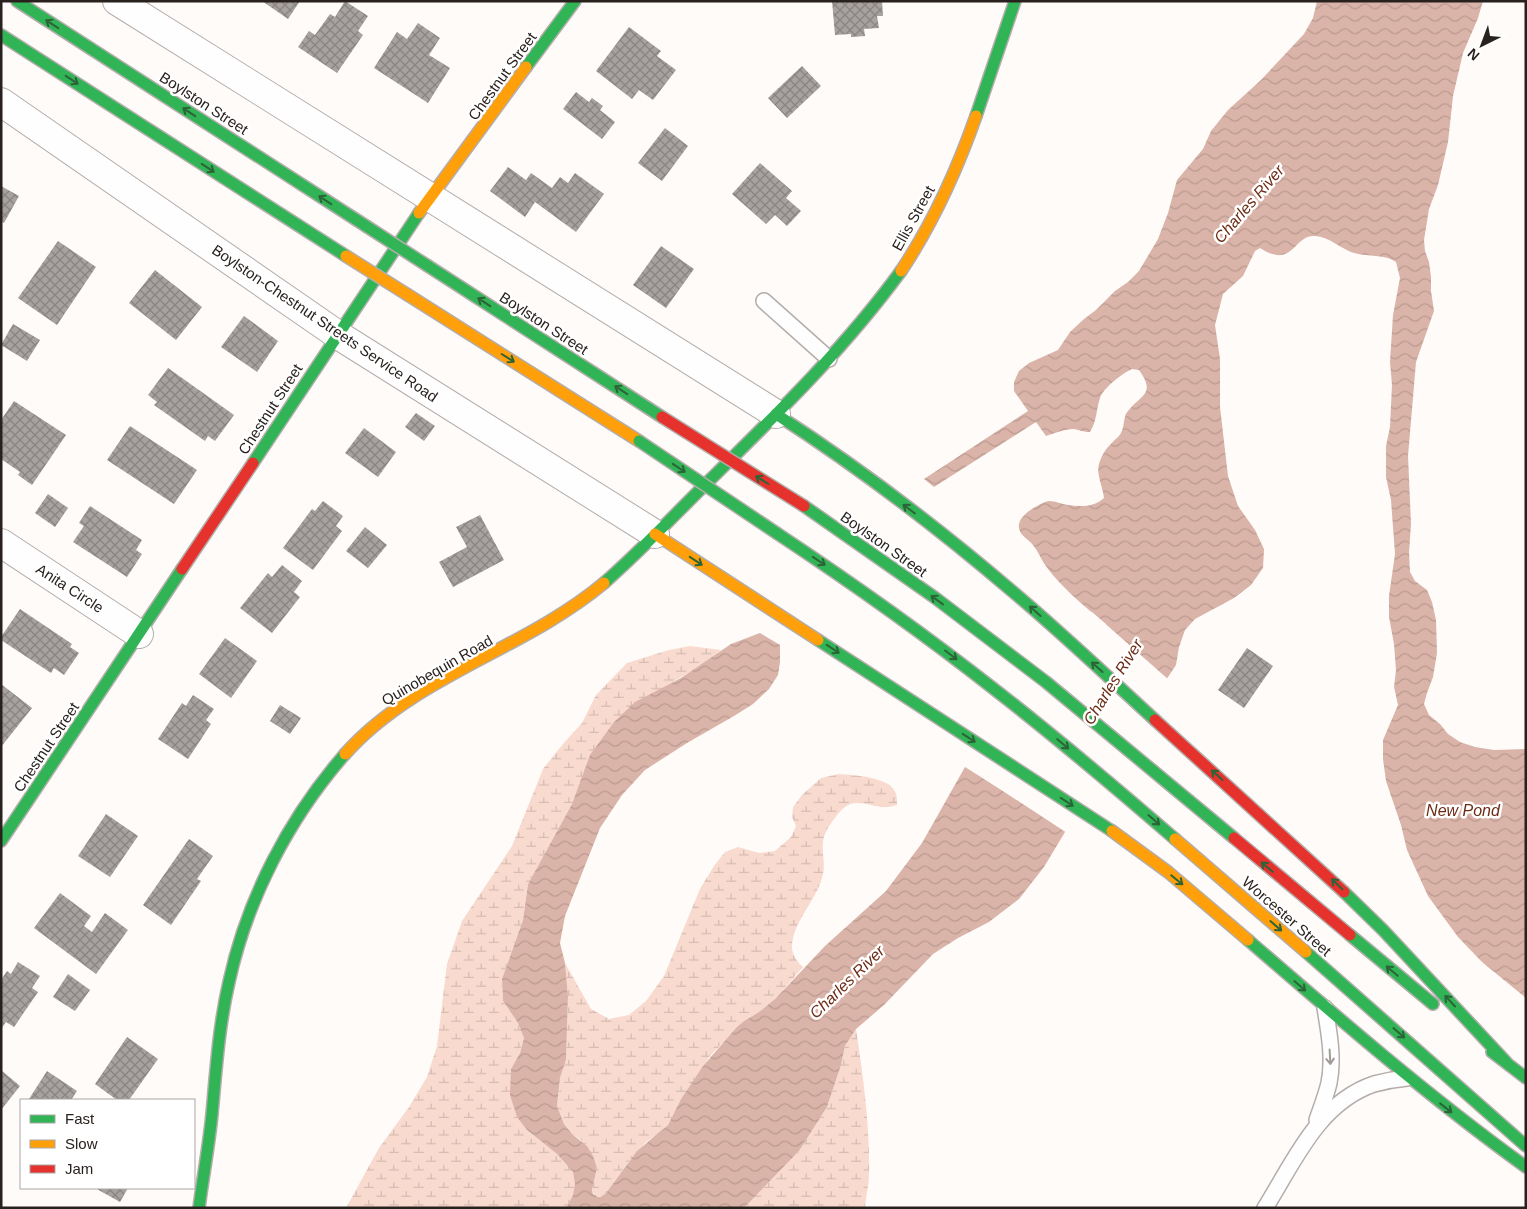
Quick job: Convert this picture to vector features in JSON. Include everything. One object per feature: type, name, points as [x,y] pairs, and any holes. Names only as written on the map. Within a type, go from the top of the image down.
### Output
[{"type":"main road","name":"Boylston Street","points":[[17,1],[662,417],[804,506],[934,597],[1046,682]]},
{"type":"main road","name":"Chestnut Street","points":[[1,841],[430,198],[576,1]]},
{"type":"main road","name":"Ellis Street","points":[[776,414],[829,359],[878,302],[921,239],[944,194],[964,146],[1015,1]]},
{"type":"main road","name":"Worcester Street","points":[[1,35],[638,441],[916,629],[1026,713],[1116,788],[1425,1055],[1526,1146]]},
{"type":"main road","name":"Quinobequin Road","points":[[199,1208],[207,1161],[220,1035],[228,984],[235,958],[244,929],[281,846],[329,772],[346,753],[385,717],[433,686],[558,617],[599,586],[626,563],[776,414]]},
{"type":"main road","points":[[776,414],[870,480],[999,579],[1320,868],[1369,916],[1507,1063]]},
{"type":"main road","points":[[655,534],[1120,836],[1169,874],[1408,1078],[1482,1136],[1526,1166]]},
{"type":"main road","name":"Worcester Street","points":[[1046,682],[1445,1014],[1526,1078]]},
{"type":"street","points":[[117,1],[776,414]]},
{"type":"street","name":"Boylston-Chestnut Streets Service Road","points":[[1,102],[338,335],[655,534]]},
{"type":"street","name":"Anita Circle","points":[[1,543],[139,634]]},
{"type":"lane","points":[[764,301],[829,359]]},
{"type":"lane","points":[[1314,1129],[1330,1081],[1330,1052],[1325,1008]]},
{"type":"lane","points":[[1265,1208],[1314,1129],[1327,1113],[1357,1092],[1386,1081],[1408,1078]]},
{"type":"green space","points":[[690,646],[721,650],[705,663],[661,689],[591,755],[572,804],[528,884],[523,920],[502,979],[503,1001],[518,1023],[524,1038],[520,1053],[511,1069],[527,1130],[557,1154],[573,1172],[576,1184],[566,1208],[346,1208],[379,1148],[409,1107],[427,1077],[437,1046],[447,964],[462,921],[512,846],[543,769],[582,723],[596,695],[627,663],[669,650]]},
{"type":"green space","points":[[839,774],[872,778],[888,784],[896,794],[897,805],[884,807],[860,803],[852,804],[841,810],[835,817],[824,837],[824,869],[820,883],[797,926],[792,944],[793,954],[803,967],[775,999],[744,1021],[710,1056],[681,1099],[668,1125],[646,1142],[606,1193],[601,1197],[595,1196],[592,1190],[597,1168],[581,1140],[572,1134],[564,1124],[557,1106],[560,1078],[566,1060],[568,996],[565,963],[591,1009],[609,1019],[629,1015],[646,1001],[664,976],[700,889],[725,852],[738,847],[759,853],[775,851],[791,837],[796,826],[792,817],[793,807],[802,795],[821,778]]},
{"type":"green space","points":[[856,1029],[867,1119],[869,1155],[869,1177],[865,1208],[744,1208],[799,1151],[827,1107],[841,1065],[845,1046]]},
{"type":"water","points":[[1317,1],[1483,1],[1463,53],[1453,96],[1448,142],[1438,185],[1429,209],[1424,240],[1429,262],[1434,311],[1416,362],[1408,456],[1411,524],[1409,552],[1410,572],[1415,581],[1427,590],[1436,620],[1437,653],[1433,677],[1424,704],[1429,715],[1448,734],[1460,742],[1494,750],[1526,749],[1526,998],[1482,962],[1458,937],[1428,896],[1407,850],[1401,825],[1386,781],[1383,740],[1398,705],[1394,687],[1396,670],[1394,644],[1389,617],[1389,596],[1395,554],[1391,500],[1386,477],[1386,446],[1390,427],[1392,385],[1390,362],[1393,315],[1400,278],[1396,262],[1392,259],[1354,253],[1320,237],[1308,237],[1292,250],[1280,255],[1271,254],[1260,248],[1255,251],[1243,276],[1223,294],[1215,325],[1220,359],[1220,407],[1228,476],[1238,506],[1255,530],[1264,549],[1263,568],[1251,585],[1234,598],[1195,619],[1185,630],[1179,647],[1176,665],[1065,832],[1044,867],[1019,899],[989,922],[933,954],[884,1005],[856,1029],[845,1046],[841,1065],[827,1107],[799,1151],[744,1208],[566,1208],[573,1195],[575,1184],[573,1172],[557,1154],[527,1130],[517,1117],[510,1095],[511,1069],[520,1053],[524,1038],[518,1023],[503,1001],[502,979],[523,920],[528,884],[572,804],[590,755],[614,722],[635,702],[681,678],[731,644],[760,633],[780,645],[778,675],[769,689],[753,704],[645,770],[622,795],[600,828],[565,916],[560,943],[565,963],[568,996],[566,1060],[560,1078],[557,1106],[564,1124],[572,1134],[587,1146],[593,1156],[597,1168],[592,1190],[593,1194],[601,1197],[637,1151],[668,1125],[681,1099],[703,1066],[736,1028],[775,999],[825,946],[886,891],[922,843],[965,767],[1000,789],[1106,624],[1074,596],[1045,565],[1035,547],[1021,533],[1019,524],[1022,517],[1028,512],[1038,505],[1047,502],[1052,501],[1082,506],[1092,505],[1104,498],[1099,476],[1099,464],[1105,451],[1121,433],[1126,413],[1147,389],[1144,378],[1139,370],[1132,369],[1128,371],[1105,390],[1100,398],[1090,432],[1070,429],[1046,436],[1036,422],[934,487],[924,479],[1028,411],[1014,391],[1014,382],[1019,371],[1029,363],[1058,350],[1070,332],[1139,271],[1158,239],[1168,213],[1177,180],[1203,149],[1211,131],[1228,110],[1261,80],[1304,34],[1313,18]]},
{"type":"pier","points":[[1092,612],[1169,680],[1067,833],[983,778],[984,776],[999,786],[1103,625],[1090,614]]},
{"type":"building","points":[[262,1],[300,1],[288,19]]},
{"type":"building","points":[[345,1],[368,16],[358,31],[363,35],[337,73],[298,47],[309,31],[315,35],[330,14],[335,17]]},
{"type":"building","points":[[832,1],[882,1],[883,16],[877,16],[879,28],[864,29],[865,36],[851,37],[851,34],[835,35]]},
{"type":"building","points":[[418,23],[440,38],[429,55],[450,68],[428,103],[374,68],[397,32],[407,39]]},
{"type":"building","points":[[629,27],[661,51],[657,56],[676,70],[653,100],[639,90],[632,99],[596,71]]},
{"type":"building","points":[[802,66],[821,86],[787,118],[768,98]]},
{"type":"building","points":[[576,92],[589,102],[592,98],[603,106],[600,110],[615,122],[602,139],[563,109]]},
{"type":"building","points":[[665,128],[688,146],[662,181],[638,163]]},
{"type":"building","points":[[760,163],[792,191],[786,198],[801,211],[787,226],[775,215],[766,224],[732,194]]},
{"type":"building","points":[[508,167],[526,180],[531,173],[552,188],[560,177],[568,183],[575,173],[604,194],[576,232],[535,202],[525,217],[490,191]]},
{"type":"building","points":[[1,186],[19,196],[4,223],[1,221]]},
{"type":"building","points":[[58,241],[96,267],[57,325],[18,298]]},
{"type":"building","points":[[661,246],[694,269],[666,308],[633,285]]},
{"type":"building","points":[[155,270],[202,307],[176,340],[129,303]]},
{"type":"building","points":[[244,316],[278,341],[257,372],[221,347]]},
{"type":"building","points":[[13,324],[40,340],[27,361],[1,345]]},
{"type":"building","points":[[168,368],[234,415],[215,441],[208,436],[205,441],[154,405],[157,402],[148,395]]},
{"type":"building","points":[[14,401],[66,435],[32,485],[18,475],[20,472],[1,459],[1,420]]},
{"type":"building","points":[[416,413],[435,426],[424,441],[405,427]]},
{"type":"building","points":[[130,426],[197,470],[174,504],[107,460]]},
{"type":"building","points":[[364,428],[396,452],[378,477],[345,453]]},
{"type":"building","points":[[48,494],[68,508],[55,527],[35,513]]},
{"type":"building","points":[[323,501],[343,516],[336,526],[342,531],[313,570],[283,548],[312,509],[315,511]]},
{"type":"building","points":[[90,506],[142,540],[136,550],[142,554],[127,577],[73,542],[84,526],[79,523]]},
{"type":"building","points":[[480,515],[504,560],[453,587],[439,562],[467,547],[456,527]]},
{"type":"building","points":[[365,527],[387,545],[368,568],[346,551]]},
{"type":"building","points":[[282,565],[302,581],[294,592],[300,597],[272,633],[240,608],[268,573],[272,577]]},
{"type":"building","points":[[20,609],[72,644],[70,647],[79,653],[64,675],[54,668],[51,673],[1,640],[1,637]]},
{"type":"building","points":[[225,638],[257,661],[231,698],[199,674]]},
{"type":"building","points":[[1247,648],[1273,666],[1244,708],[1218,690]]},
{"type":"building","points":[[1,684],[32,708],[1,747]]},
{"type":"building","points":[[193,695],[214,709],[206,720],[211,724],[188,759],[158,739],[182,703],[186,706]]},
{"type":"building","points":[[280,705],[301,718],[290,734],[270,721]]},
{"type":"building","points":[[106,814],[138,836],[110,877],[78,856]]},
{"type":"building","points":[[189,839],[213,856],[197,879],[201,881],[171,925],[143,905]]},
{"type":"building","points":[[60,893],[91,916],[84,926],[92,932],[105,913],[128,930],[96,974],[34,928]]},
{"type":"building","points":[[18,962],[40,976],[32,988],[38,992],[14,1027],[6,1022],[1,1029],[1,980],[7,971],[11,974]]},
{"type":"building","points":[[68,974],[90,990],[75,1011],[53,997]]},
{"type":"building","points":[[127,1037],[158,1059],[130,1099],[116,1099],[95,1084]]},
{"type":"building","points":[[1,1070],[20,1086],[1,1110]]},
{"type":"building","points":[[47,1071],[77,1091],[72,1099],[29,1099]]},
{"type":"building","points":[[97,1189],[127,1189],[120,1202]]},
{"type":"traffic: fast","points":[[17,1],[366,226]]},
{"type":"traffic: fast","points":[[526,67],[575,1]]},
{"type":"traffic: fast","points":[[976,116],[1015,1]]},
{"type":"traffic: fast","points":[[1,35],[346,256]]},
{"type":"traffic: fast","points":[[253,463],[419,213]]},
{"type":"traffic: fast","points":[[366,226],[428,266]]},
{"type":"traffic: fast","points":[[428,266],[662,417]]},
{"type":"traffic: fast","points":[[604,583],[648,542],[814,375],[859,325],[901,271]]},
{"type":"traffic: fast","points":[[776,414],[867,476],[955,544],[1048,622],[1155,720]]},
{"type":"traffic: fast","points":[[639,441],[778,534]]},
{"type":"traffic: fast","points":[[804,506],[934,597],[1046,682],[1234,838]]},
{"type":"traffic: fast","points":[[778,534],[888,609],[968,669],[1063,744],[1175,839]]},
{"type":"traffic: fast","points":[[1,841],[182,569]]},
{"type":"traffic: fast","points":[[818,640],[1112,831]]},
{"type":"traffic: fast","points":[[199,1208],[211,1126],[218,1048],[229,982],[237,951],[259,890],[288,832],[345,754]]},
{"type":"traffic: fast","points":[[1344,892],[1383,930],[1507,1063]]},
{"type":"traffic: fast","points":[[1350,935],[1433,1004]]},
{"type":"traffic: fast","points":[[1248,940],[1419,1085],[1526,1167]]},
{"type":"traffic: fast","points":[[1306,952],[1526,1146]]},
{"type":"traffic: fast","points":[[1492,1052],[1526,1078]]},
{"type":"traffic: slow","points":[[419,213],[526,67]]},
{"type":"traffic: slow","points":[[901,271],[924,234],[943,196],[976,116]]},
{"type":"traffic: slow","points":[[346,256],[408,295]]},
{"type":"traffic: slow","points":[[408,295],[639,441]]},
{"type":"traffic: slow","points":[[655,534],[818,640]]},
{"type":"traffic: slow","points":[[345,754],[373,727],[403,704],[436,683],[539,627],[573,606],[604,583]]},
{"type":"traffic: slow","points":[[1112,831],[1168,872],[1248,940]]},
{"type":"traffic: slow","points":[[1175,839],[1306,952]]},
{"type":"traffic: jam","points":[[662,417],[804,506]]},
{"type":"traffic: jam","points":[[182,569],[253,463]]},
{"type":"traffic: jam","points":[[1155,720],[1344,892]]},
{"type":"traffic: jam","points":[[1234,838],[1350,935]]},
{"type":"water label","name":"Charles River","points":[[1249,204]]},
{"type":"water label","name":"Charles River","points":[[1113,682]]},
{"type":"water label","name":"New Pond","points":[[1463,810]]},
{"type":"water label","name":"Charles River","points":[[847,982]]}]
